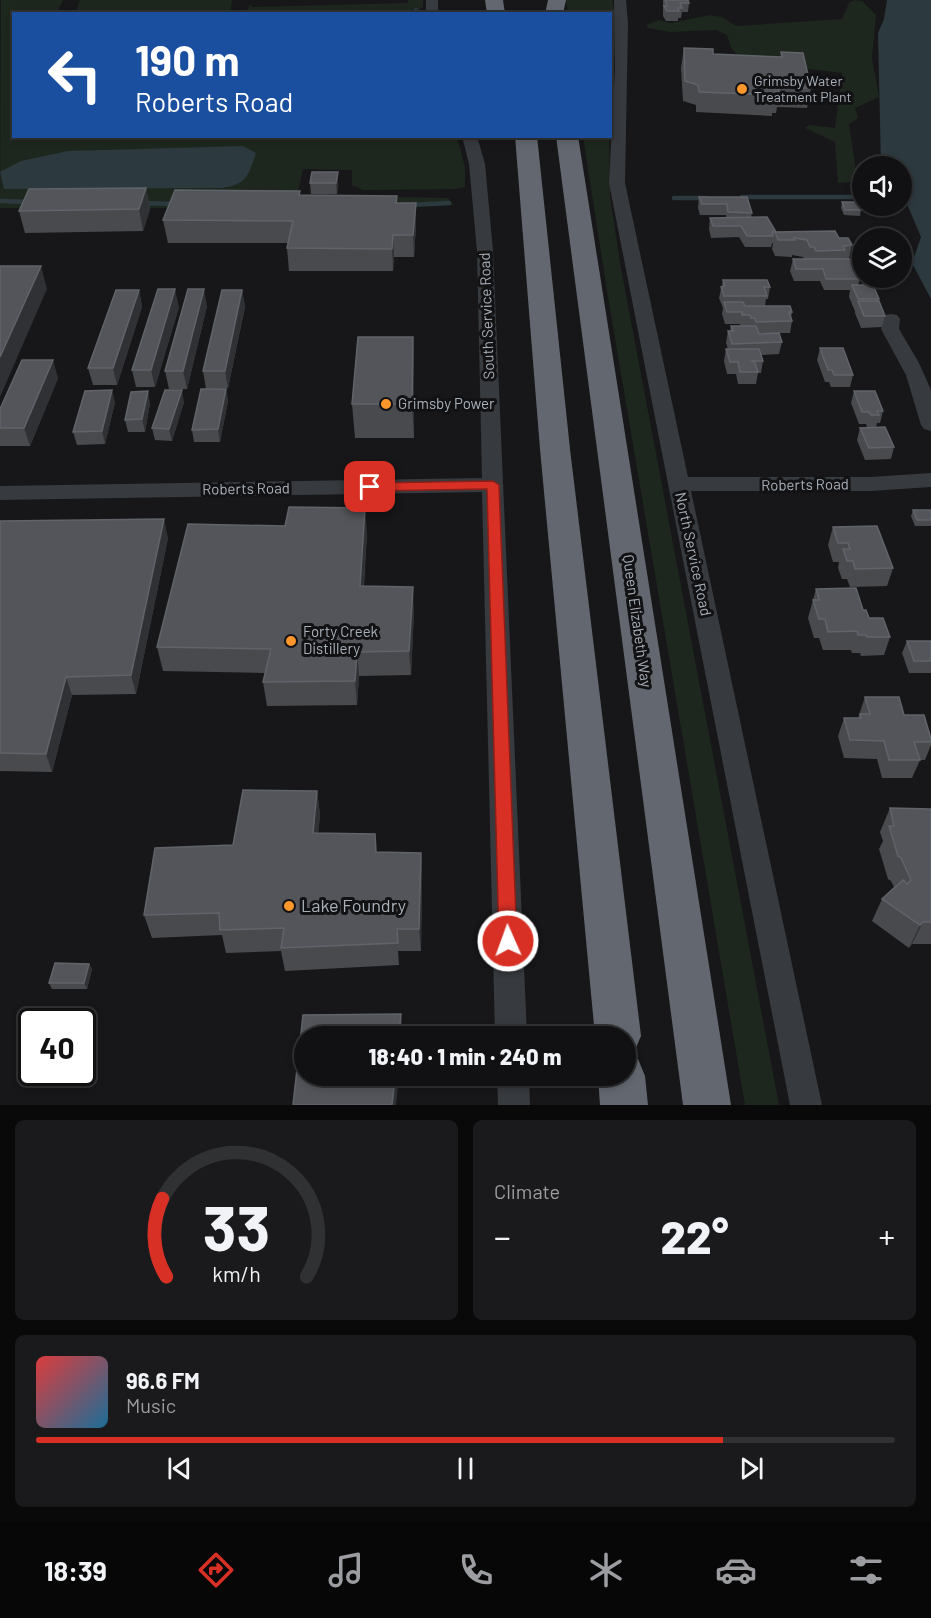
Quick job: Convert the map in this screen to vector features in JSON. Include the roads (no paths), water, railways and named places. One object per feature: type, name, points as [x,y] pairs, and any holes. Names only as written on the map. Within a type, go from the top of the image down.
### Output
[{"type":"highway","points":[[526,138],[555,449],[617,1026]]},
{"type":"highway","name":"Queen Elizabeth Way","points":[[567,138],[707,1105]]},
{"type":"highway","points":[[622,1086],[624,1105]]},
{"type":"street","name":"North Service Road","points":[[620,0],[624,33],[617,132],[617,183],[806,1105]]},
{"type":"street","name":"South Service Road","points":[[470,138],[477,164],[482,206],[511,1026]]},
{"type":"street","points":[[891,318],[890,329],[910,359],[926,401],[931,425]]},
{"type":"street","name":"Roberts Road","points":[[678,484],[871,484],[931,480]]},
{"type":"street","name":"Roberts Road","points":[[0,493],[493,485]]},
{"type":"street","points":[[513,1086],[514,1105]]},
{"type":"waterway","points":[[742,197],[852,197]]},
{"type":"waterway","points":[[674,198],[706,198]]},
{"type":"waterway","points":[[0,201],[28,202]]},
{"type":"waterway","points":[[143,203],[175,204]]},
{"type":"waterway","points":[[410,205],[449,203]]},
{"type":"place","name":"Grimsby Water Treatment Plant","points":[[742,89]]},
{"type":"place","name":"Grimsby Power","points":[[386,404]]},
{"type":"place","name":"Forty Creek Distillery","points":[[291,641]]},
{"type":"place","name":"Lake Foundry","points":[[289,906]]}]
